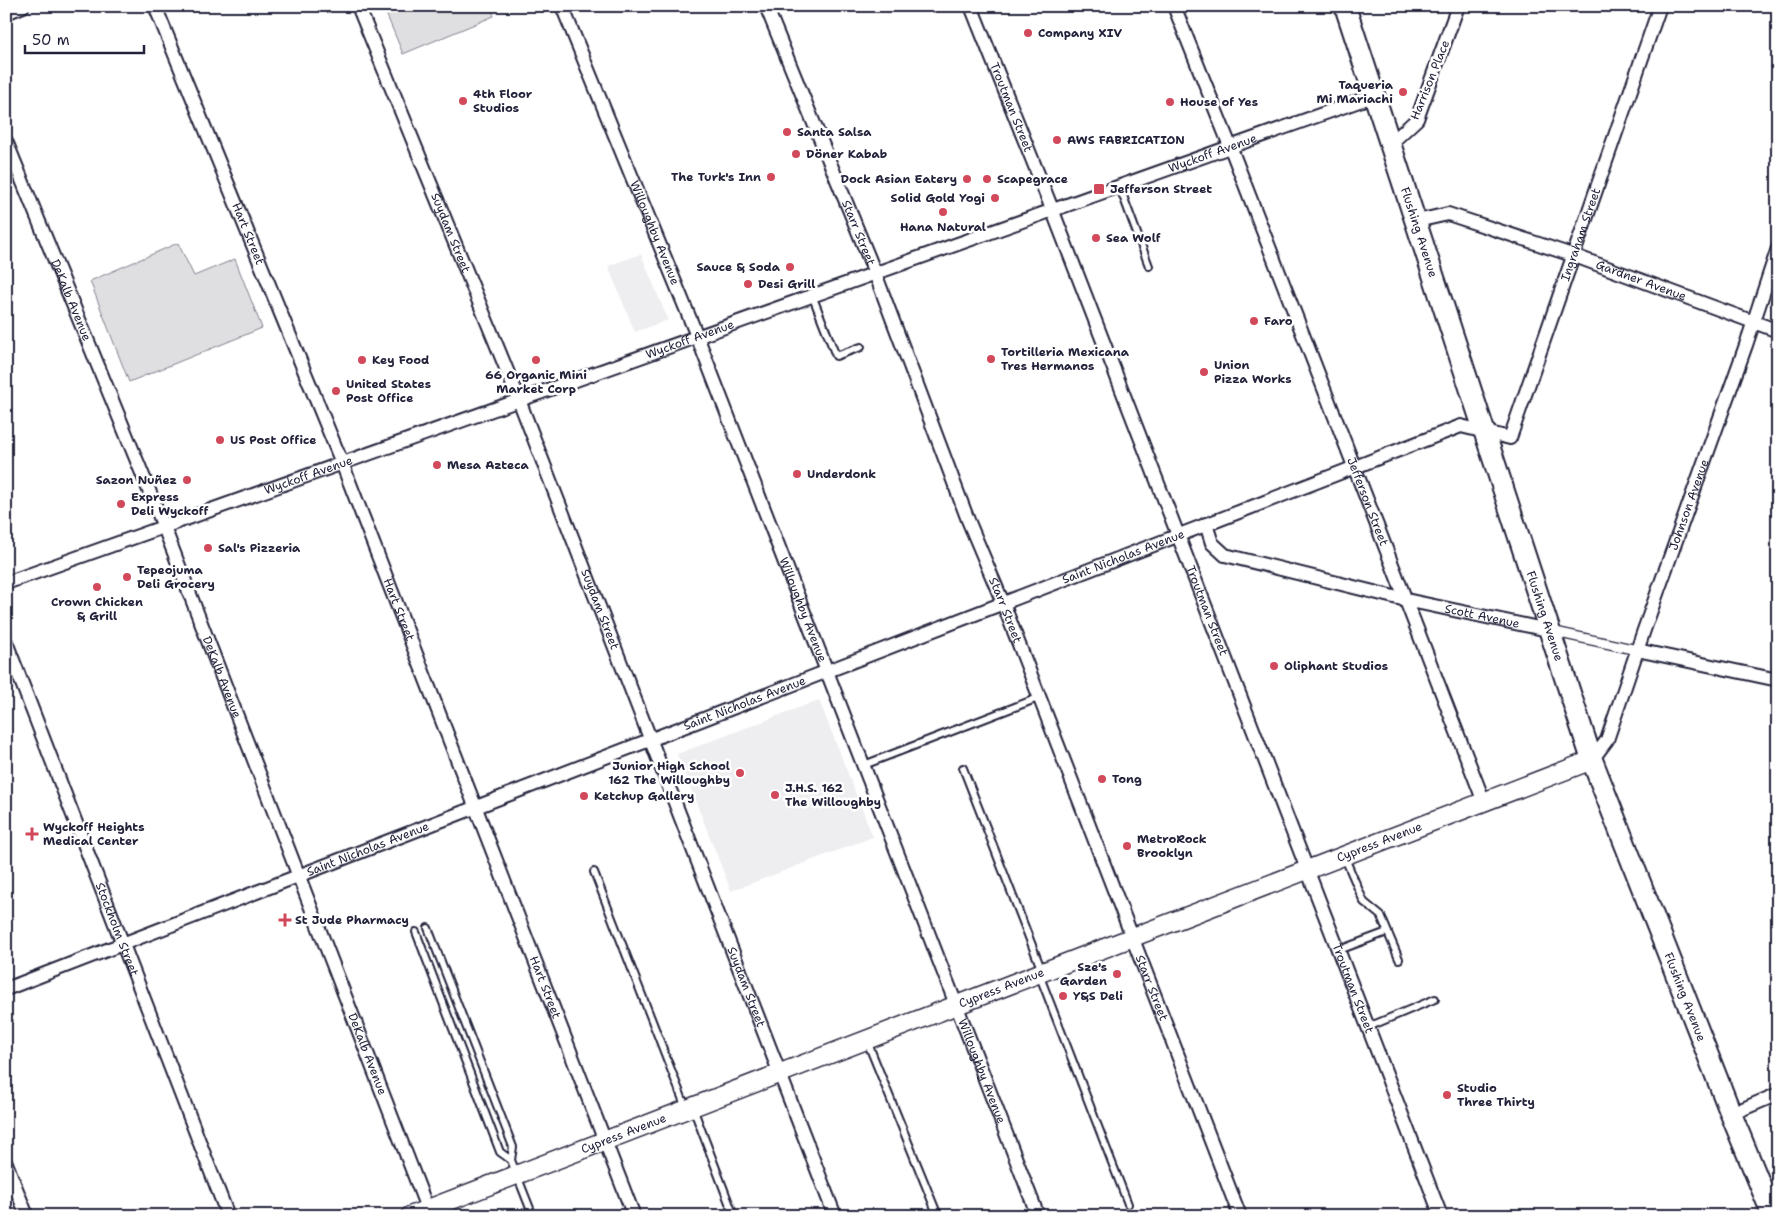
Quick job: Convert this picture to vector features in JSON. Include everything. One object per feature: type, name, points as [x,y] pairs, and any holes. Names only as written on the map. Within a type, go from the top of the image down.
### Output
[{"type":"main road","name":"Flushing Avenue","points":[[1345,6],[1592,760],[1771,1215]]},
{"type":"main road","name":"Cypress Avenue","points":[[410,1216],[429,1213],[514,1167],[604,1141],[690,1109],[1592,760]]},
{"type":"street","points":[[6,13],[22,6]]},
{"type":"street","name":"Hart Street","points":[[155,6],[342,463],[634,1216]]},
{"type":"street","name":"Suydam Street","points":[[358,6],[519,400],[782,1074],[835,1216]]},
{"type":"street","name":"Willoughby Avenue","points":[[562,6],[697,336],[1038,1216]]},
{"type":"street","name":"Starr Street","points":[[766,6],[875,273],[968,520],[1003,603],[1038,698],[1240,1216]]},
{"type":"street","name":"Troutman Street","points":[[971,6],[1179,535],[1441,1216]]},
{"type":"street","name":"Jefferson Street","points":[[1174,6],[1484,802]]},
{"type":"street","name":"Harrison Place","points":[[1389,145],[1417,119],[1458,6]]},
{"type":"street","name":"Ingraham Street","points":[[1486,432],[1510,438],[1660,6]]},
{"type":"street","name":"Wyckoff Avenue","points":[[6,583],[1373,96]]},
{"type":"street","name":"DeKalb Avenue","points":[[6,141],[164,527],[429,1213]]},
{"type":"street","name":"Gardner Avenue","points":[[1417,221],[1448,214],[1574,256],[1753,320],[1778,331]]},
{"type":"street","name":"Johnson Avenue","points":[[1592,760],[1607,740],[1637,650],[1746,345],[1778,248]]},
{"type":"street","name":"Saint Nicholas Avenue","points":[[6,989],[1461,426],[1486,432]]},
{"type":"street","name":"Scott Avenue","points":[[1206,524],[1212,543],[1225,554],[1406,600],[1778,680]]},
{"type":"street","name":"Stockholm Street","points":[[6,642],[228,1216]]},
{"type":"street","points":[[1731,1114],[1778,1094]]},
{"type":"street","points":[[6,1163],[27,1216]]},
{"type":"lane","points":[[1119,185],[1149,266]]},
{"type":"lane","points":[[812,295],[836,356],[861,346]]},
{"type":"lane","points":[[864,765],[1038,698]]},
{"type":"lane","points":[[963,768],[1128,1204]]},
{"type":"lane","points":[[1344,856],[1364,902],[1380,916],[1398,959]]},
{"type":"lane","points":[[594,872],[734,1216]]},
{"type":"lane","points":[[428,928],[513,1147],[514,1167],[533,1216]]},
{"type":"lane","points":[[416,932],[500,1152],[514,1167]]},
{"type":"lane","points":[[1339,950],[1387,932]]},
{"type":"lane","points":[[1368,1027],[1435,1000]]},
{"type":"lane","points":[[867,1040],[938,1216]]},
{"type":"shaded area","points":[[383,6],[490,6],[494,16],[403,54]]},
{"type":"shaded area","points":[[178,243],[194,276],[235,259],[262,328],[129,382],[90,281]]},
{"type":"shaded area","points":[[641,254],[668,320],[635,332],[608,266]]},
{"type":"shaded area","name":"J.H.S. 162 The Willoughby","points":[[819,700],[873,837],[731,891],[677,754]]},
{"type":"place","name":"Company XIV","points":[[1028,33]]},
{"type":"place","name":"Taqueria Mi Mariachi","points":[[1403,92]]},
{"type":"place","name":"4th Floor Studios","points":[[463,101]]},
{"type":"place","name":"House of Yes","points":[[1170,102]]},
{"type":"place","name":"Santa Salsa","points":[[787,132]]},
{"type":"place","name":"AWS FABRICATION","points":[[1057,140]]},
{"type":"place","name":"Döner Kabab","points":[[796,154]]},
{"type":"place","name":"The Turk's Inn","points":[[771,177]]},
{"type":"place","name":"Dock Asian Eatery","points":[[967,179]]},
{"type":"place","name":"Scapegrace","points":[[987,179]]},
{"type":"place","name":"Jefferson Street","points":[[1099,189]]},
{"type":"place","name":"Solid Gold Yogi","points":[[995,198]]},
{"type":"place","name":"Hana Natural","points":[[943,212]]},
{"type":"place","name":"Sea Wolf","points":[[1096,238]]},
{"type":"place","name":"Sauce & Soda","points":[[790,267]]},
{"type":"place","name":"Desi Grill","points":[[748,284]]},
{"type":"place","name":"Faro","points":[[1254,321]]},
{"type":"place","name":"Tortilleria Mexicana Tres Hermanos","points":[[991,359]]},
{"type":"place","name":"Key Food","points":[[362,360]]},
{"type":"place","name":"66 Organic Mini Market Corp","points":[[536,360]]},
{"type":"place","name":"Union Pizza Works","points":[[1204,372]]},
{"type":"place","name":"United States Post Office","points":[[336,391]]},
{"type":"place","name":"US Post Office","points":[[220,440]]},
{"type":"place","name":"Mesa Azteca","points":[[437,465]]},
{"type":"place","name":"Underdonk","points":[[797,474]]},
{"type":"place","name":"Sazon Nuñez","points":[[187,480]]},
{"type":"place","name":"Express Deli Wyckoff","points":[[121,504]]},
{"type":"place","name":"Sal's Pizzeria","points":[[208,548]]},
{"type":"place","name":"Tepeojuma Deli Grocery","points":[[127,577]]},
{"type":"place","name":"Crown Chicken & Grill","points":[[97,587]]},
{"type":"place","name":"Oliphant Studios","points":[[1274,666]]},
{"type":"place","name":"Junior High School 162 The Willoughby","points":[[740,773]]},
{"type":"place","name":"Tong","points":[[1102,779]]},
{"type":"place","name":"J.H.S. 162 The Willoughby","points":[[775,795]]},
{"type":"place","name":"Ketchup Gallery","points":[[584,796]]},
{"type":"place","name":"Wyckoff Heights Medical Center","points":[[32,834]]},
{"type":"place","name":"MetroRock Brooklyn","points":[[1127,846]]},
{"type":"place","name":"St Jude Pharmacy","points":[[285,920]]},
{"type":"place","name":"Sze's Garden","points":[[1117,974]]},
{"type":"place","name":"Y&S Deli","points":[[1063,996]]},
{"type":"place","name":"Studio Three Thirty","points":[[1447,1095]]}]
